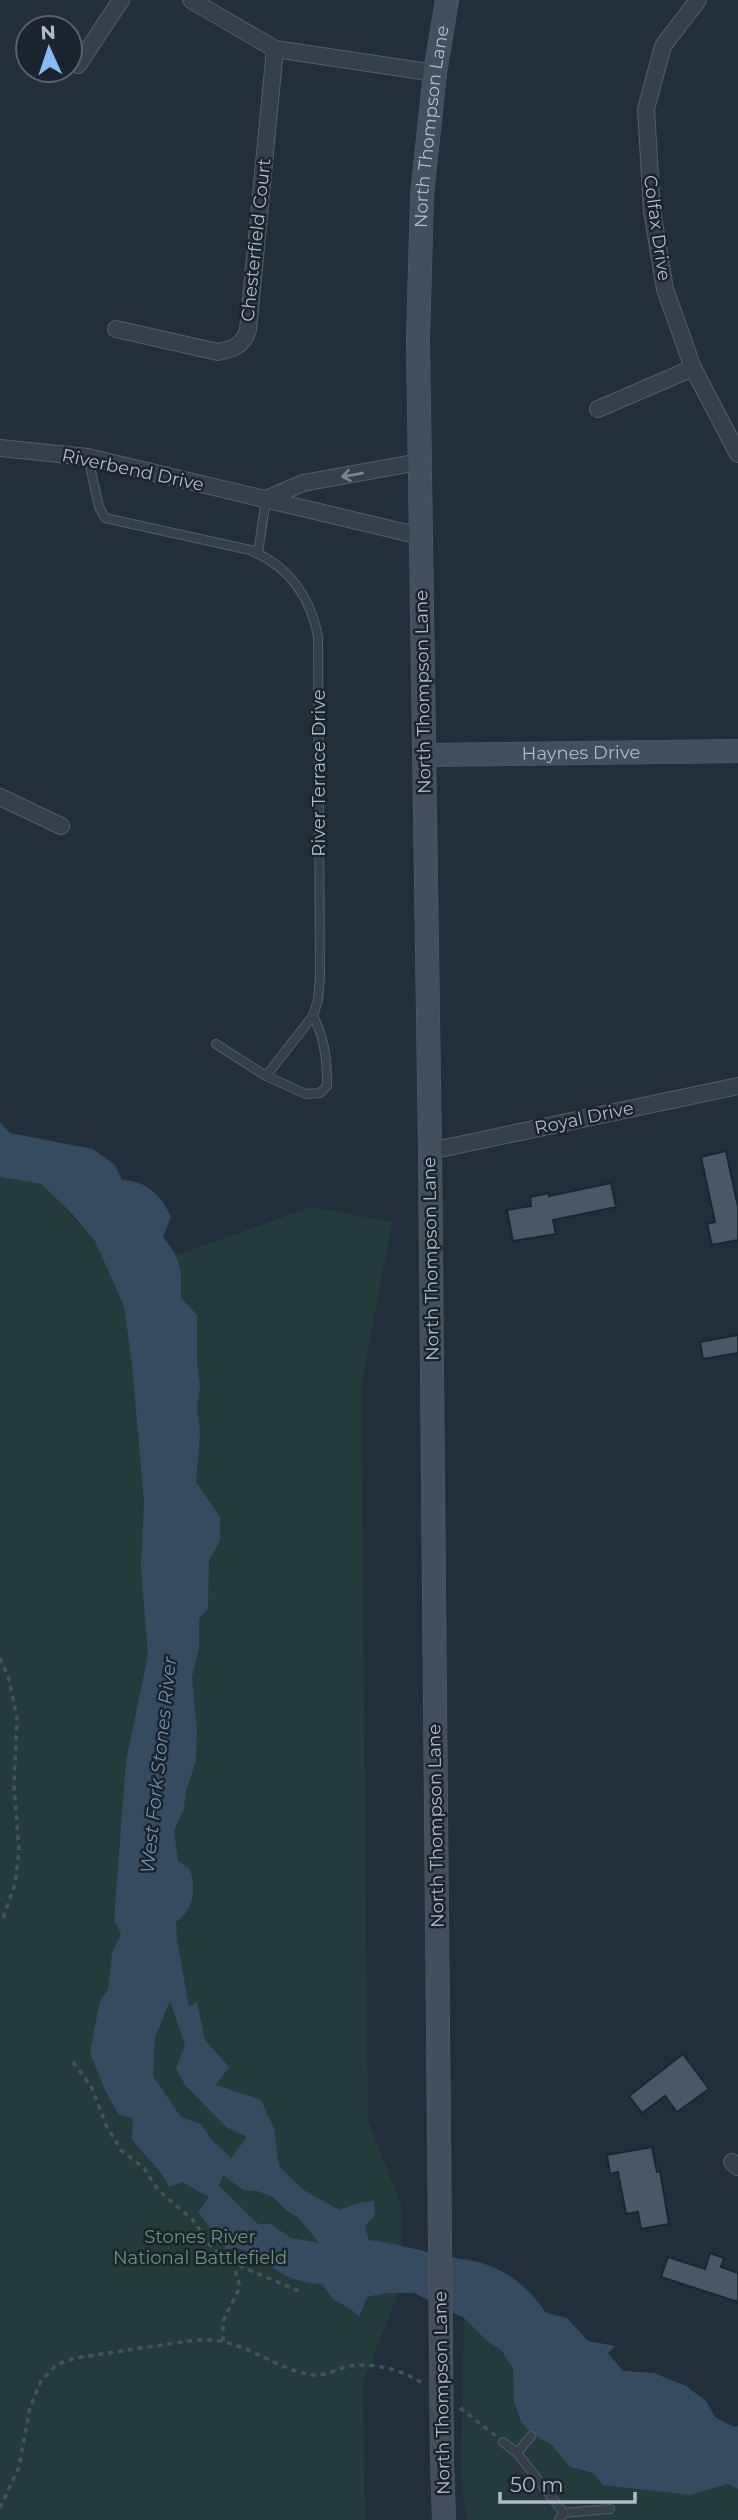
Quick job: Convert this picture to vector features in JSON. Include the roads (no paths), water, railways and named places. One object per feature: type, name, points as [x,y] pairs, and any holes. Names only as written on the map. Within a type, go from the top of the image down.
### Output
[{"type":"main road","name":"North Thompson Lane","points":[[444,2520],[430,1150],[418,341],[422,195],[435,74],[447,0]]},
{"type":"main road","name":"Haynes Drive","points":[[425,755],[738,751]]},
{"type":"street","points":[[84,56],[121,0]]},
{"type":"street","points":[[191,0],[275,48],[435,74]]},
{"type":"street","name":"Colfax Drive","points":[[698,0],[663,46],[646,109],[652,211],[665,289],[693,368],[738,454]]},
{"type":"street","name":"Chesterfield Court","points":[[116,329],[218,352],[233,349],[244,340],[248,330],[275,48]]},
{"type":"street","points":[[598,409],[693,368]]},
{"type":"street","name":"Riverbend Drive","points":[[0,448],[88,457],[420,536]]},
{"type":"street","points":[[266,499],[303,483],[419,462]]},
{"type":"street","points":[[0,797],[61,826]]},
{"type":"street","name":"Royal Drive","points":[[430,1150],[738,1086]]},
{"type":"lane","name":"River Terrace Drive","points":[[88,457],[99,507],[106,518],[258,553],[285,570],[310,604],[318,636],[318,1000],[313,1016],[266,1076]]},
{"type":"lane","points":[[258,553],[266,499]]},
{"type":"lane","points":[[216,1044],[266,1076],[306,1094],[320,1093],[327,1086],[327,1056],[321,1032],[313,1016]]},
{"type":"lane","points":[[517,2453],[531,2435]]},
{"type":"lane","points":[[503,2442],[517,2453],[562,2516],[610,2509]]},
{"type":"water","name":"West Fork Stones River","points":[[0,1122],[10,1133],[93,1149],[115,1165],[122,1180],[146,1186],[163,1202],[171,1217],[163,1237],[174,1252],[179,1265],[181,1298],[197,1315],[200,1386],[197,1409],[200,1433],[196,1482],[220,1517],[220,1541],[209,1560],[208,1608],[199,1619],[199,1648],[192,1677],[197,1732],[196,1761],[186,1791],[184,1808],[174,1831],[178,1861],[190,1869],[193,1891],[187,1911],[176,1922],[189,2007],[197,2002],[205,2040],[229,2067],[216,2085],[261,2100],[274,2129],[279,2166],[302,2189],[339,2210],[374,2201],[375,2215],[365,2226],[369,2240],[477,2262],[502,2271],[526,2289],[546,2313],[567,2318],[588,2341],[615,2346],[608,2353],[623,2371],[654,2373],[686,2386],[706,2401],[715,2417],[734,2427],[738,2426],[738,2489],[728,2484],[690,2495],[603,2485],[593,2473],[570,2467],[551,2444],[533,2435],[521,2422],[514,2401],[513,2368],[501,2350],[488,2342],[464,2318],[414,2293],[385,2293],[367,2297],[359,2317],[333,2299],[322,2284],[286,2275],[247,2251],[226,2249],[198,2212],[209,2197],[182,2182],[169,2187],[162,2174],[132,2139],[133,2118],[119,2115],[90,2053],[100,2000],[108,1990],[112,1953],[121,1934],[114,1920],[126,1761],[148,1655],[141,1568],[144,1502],[132,1364],[124,1306],[95,1241],[41,1184],[0,1177]],"holes":[[[170,2001],[185,2045],[176,2068],[185,2085],[226,2127],[247,2137],[231,2158],[210,2138],[201,2124],[181,2117],[153,2076],[155,2037]],[[223,2175],[243,2190],[257,2191],[273,2197],[287,2211],[298,2217],[319,2243],[291,2238],[271,2224],[258,2224],[219,2186]]]},
{"type":"park label","name":"Stones River National Battlefield","points":[[200,2247]]}]
